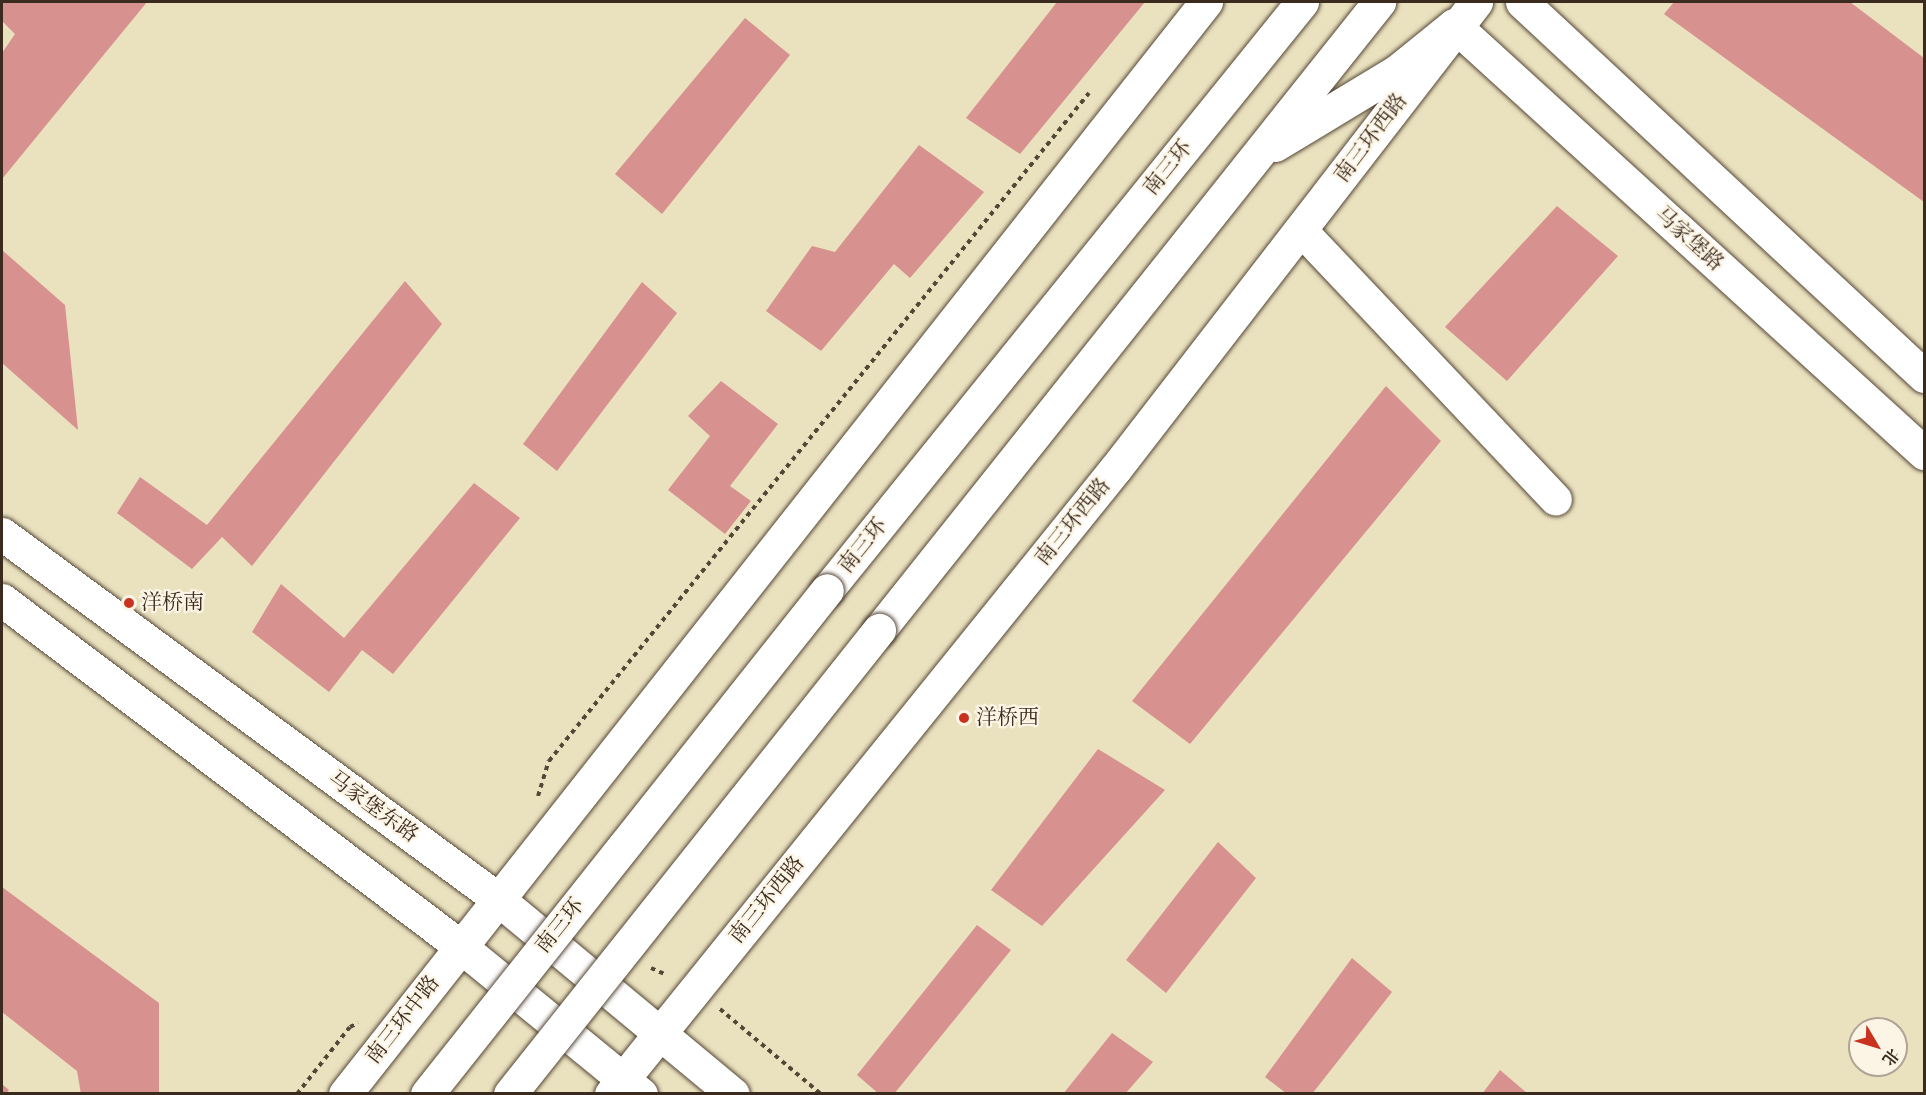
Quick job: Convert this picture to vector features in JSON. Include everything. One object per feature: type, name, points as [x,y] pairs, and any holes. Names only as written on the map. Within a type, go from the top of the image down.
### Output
[{"type":"main road","points":[[498,899],[1206,2]]},
{"type":"main road","name":"南三环","points":[[427,1094],[827,590],[1302,2]]},
{"type":"main road","points":[[510,1094],[1379,2]]},
{"type":"main road","points":[[1522,2],[1924,376]]},
{"type":"main road","points":[[1255,157],[1397,71],[1465,13]]},
{"type":"main road","name":"南三环西路","points":[[625,1089],[659,1034],[1116,468],[1301,230],[1465,13]]},
{"type":"main road","name":"马家堡路","points":[[1465,13],[1924,453]]},
{"type":"main road","name":"马家堡东路","points":[[2,534],[498,899],[733,1094]]},
{"type":"main road","points":[[2,600],[460,946],[625,1089]]},
{"type":"main road","name":"南三环中路","points":[[345,1094],[498,899]]},
{"type":"street","points":[[1301,230],[1556,501]]},
{"type":"path","points":[[530,806],[549,761],[1096,85]]},
{"type":"path","points":[[297,1094],[350,1027],[369,1017]]},
{"type":"building","points":[[2,2],[147,2],[2,179],[2,53],[15,34],[2,21]]},
{"type":"building","points":[[1057,2],[1145,2],[1020,154],[966,118]]},
{"type":"building","points":[[1674,2],[1850,2],[1924,58],[1924,202],[1664,14]]},
{"type":"building","points":[[745,18],[790,55],[662,214],[615,174]]},
{"type":"building","points":[[919,145],[984,192],[910,278],[894,264],[821,351],[766,311],[812,246],[835,252]]},
{"type":"building","points":[[1557,206],[1618,256],[1507,381],[1445,327]]},
{"type":"building","points":[[2,250],[65,305],[78,430],[2,363]]},
{"type":"building","points":[[405,281],[442,324],[252,566],[222,537],[192,569],[117,513],[140,477],[207,525]]},
{"type":"building","points":[[642,282],[677,313],[557,471],[523,444]]},
{"type":"building","points":[[721,381],[778,424],[730,486],[751,501],[725,534],[668,490],[710,436],[688,416]]},
{"type":"building","points":[[1386,386],[1441,441],[1190,744],[1132,701]]},
{"type":"building","points":[[474,483],[520,518],[393,674],[362,650],[329,692],[252,632],[281,584],[344,638]]},
{"type":"building","points":[[1098,749],[1165,790],[1042,926],[991,890]]},
{"type":"building","points":[[1218,842],[1256,878],[1166,993],[1126,960]]},
{"type":"building","points":[[2,887],[159,1003],[159,1094],[81,1094],[77,1071],[2,1012]]},
{"type":"building","points":[[977,925],[1011,950],[894,1094],[879,1094],[857,1075]]},
{"type":"building","points":[[1352,958],[1392,992],[1312,1094],[1287,1094],[1265,1077]]},
{"type":"building","points":[[1112,1033],[1153,1062],[1125,1094],[1063,1094]]},
{"type":"building","points":[[1500,1070],[1528,1094],[1482,1094]]},
{"type":"building","points":[[2,1084],[9,1090],[6,1094],[2,1094]]},
{"type":"place","name":"洋桥南","points":[[129,603]]},
{"type":"place","name":"洋桥西","points":[[964,718]]}]
